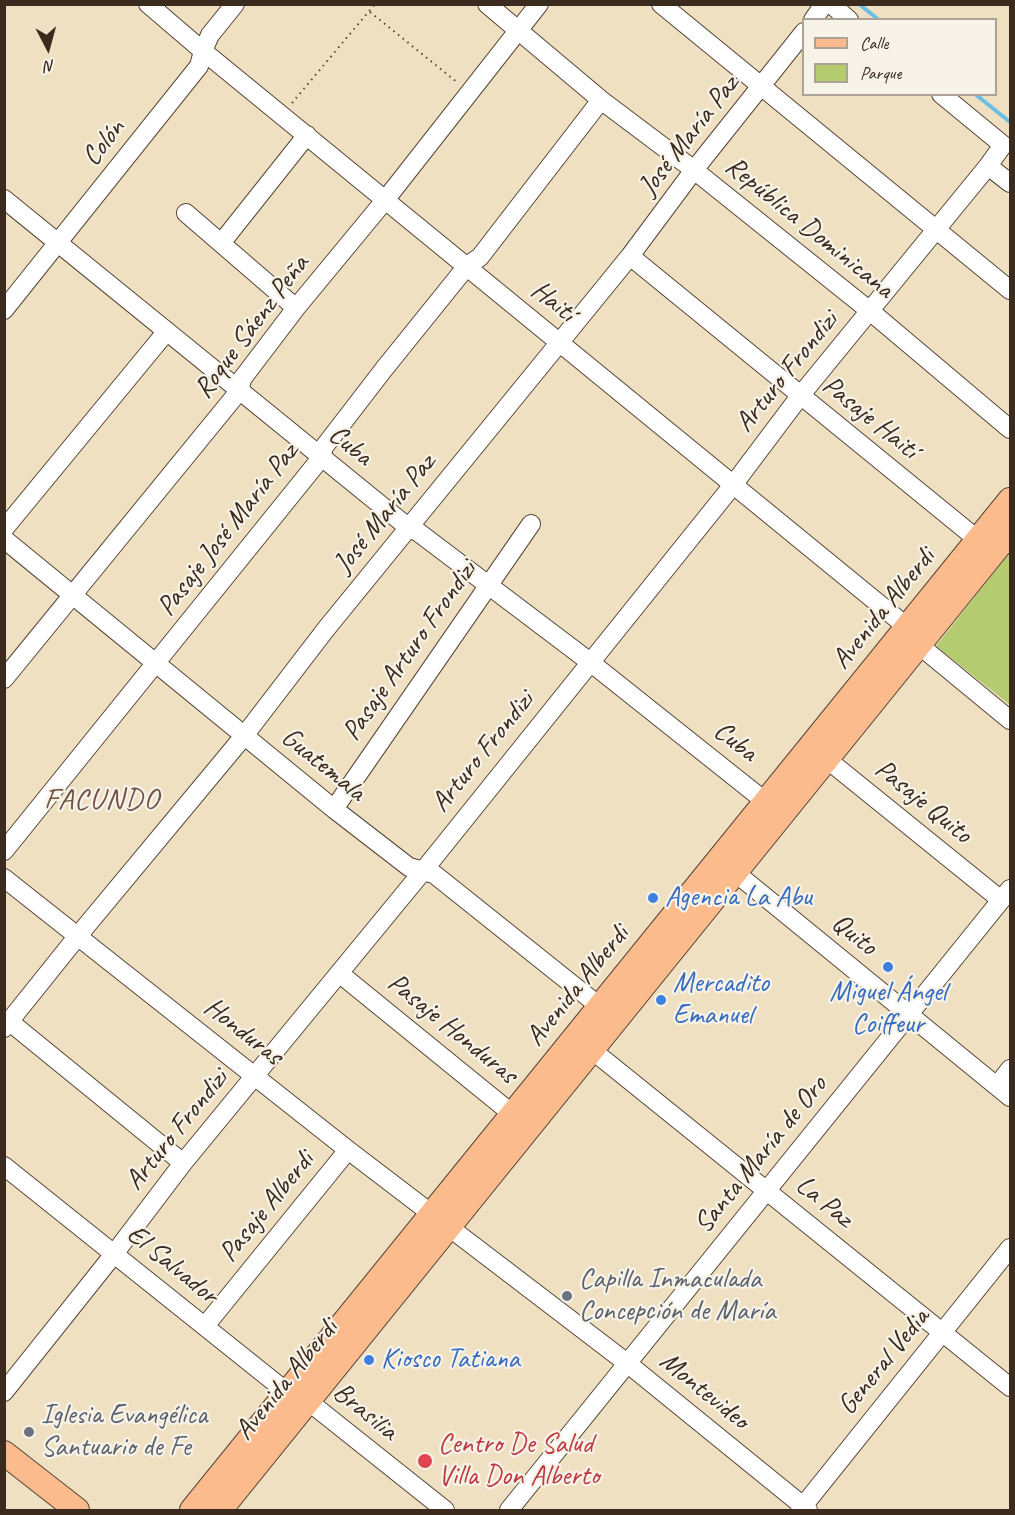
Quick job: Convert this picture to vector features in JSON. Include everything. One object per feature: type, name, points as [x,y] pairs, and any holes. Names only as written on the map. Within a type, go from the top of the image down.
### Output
[{"type":"main road","name":"Avenida Alberdi","points":[[192,1510],[298,1397],[986,546],[1011,500]]},
{"type":"main road","name":"Avenida Alberdi","points":[[986,546],[1011,532]]},
{"type":"main road","name":"Avenida Alberdi","points":[[220,1510],[298,1397]]},
{"type":"main road","points":[[4,1453],[77,1510]]},
{"type":"main road","points":[[4,1474],[50,1510]]},
{"type":"street","name":"Haití","points":[[148,4],[560,342],[1011,720]]},
{"type":"street","name":"Colón","points":[[4,310],[200,66],[210,35],[235,4]]},
{"type":"street","name":"República Dominicana","points":[[487,4],[601,100],[694,170],[870,311],[1011,429]]},
{"type":"street","name":"Roque Sáenz Peña","points":[[4,679],[240,390],[242,379],[296,308],[386,199],[539,4]]},
{"type":"street","points":[[661,4],[1011,290]]},
{"type":"street","points":[[814,18],[824,4]]},
{"type":"street","points":[[831,4],[847,18]]},
{"type":"street","name":"José María Paz","points":[[7,1025],[244,736],[326,629],[630,256],[694,170],[802,35]]},
{"type":"street","name":"Arturo Frondizi","points":[[4,1392],[183,1163],[423,871],[732,485],[800,396],[988,166],[1003,145],[943,96]]},
{"type":"street","name":"Pasaje José María Paz","points":[[4,851],[321,458],[324,447],[331,438],[467,266],[480,257],[601,100]]},
{"type":"street","points":[[222,242],[307,135]]},
{"type":"street","points":[[988,166],[1011,183]]},
{"type":"street","name":"Cuba","points":[[4,199],[409,528],[418,532],[590,662],[774,808]]},
{"type":"street","points":[[186,213],[296,308]]},
{"type":"street","name":"Pasaje Haití","points":[[630,256],[986,546]]},
{"type":"street","points":[[4,529],[167,331]]},
{"type":"street","name":"Pasaje Arturo Frondizi","points":[[334,808],[531,524]]},
{"type":"street","name":"Guatemala","points":[[4,539],[244,736],[409,867],[434,874],[608,1013]]},
{"type":"street","name":"Pasaje Quito","points":[[819,753],[1006,894]]},
{"type":"street","name":"Quito","points":[[727,866],[1004,1091]]},
{"type":"street","name":"Honduras","points":[[4,878],[348,1150],[441,1220]]},
{"type":"street","name":"Santa María de Oro","points":[[508,1510],[1006,894]]},
{"type":"street","name":"Pasaje Honduras","points":[[339,973],[521,1121]]},
{"type":"street","points":[[7,1025],[183,1163]]},
{"type":"street","name":"La Paz","points":[[584,1044],[1011,1387]]},
{"type":"street","points":[[1004,1091],[1011,1069]]},
{"type":"street","name":"Pasaje Alberdi","points":[[205,1326],[348,1150]]},
{"type":"street","name":"El Salvador","points":[[4,1166],[298,1397]]},
{"type":"street","name":"Montevideo","points":[[441,1220],[627,1363],[804,1509]]},
{"type":"street","name":"General Vedia","points":[[804,1509],[1011,1248]]},
{"type":"street","name":"Brasilia","points":[[298,1397],[445,1510]]},
{"type":"path","points":[[282,114],[375,4]]},
{"type":"path","points":[[369,12],[470,92]]},
{"type":"green space","points":[[1010,552],[1010,705],[936,646]]},
{"type":"waterway","points":[[859,4],[876,18]]},
{"type":"waterway","points":[[978,96],[1010,122]]},
{"type":"place","name":"Agencia La Abu","points":[[653,898]]},
{"type":"place","name":"Miguel Ángel Coiffeur","points":[[888,967]]},
{"type":"place","name":"Mercadito Emanuel","points":[[661,1000]]},
{"type":"place","name":"Capilla Inmaculada Concepción de María","points":[[567,1296]]},
{"type":"place","name":"Kiosco Tatiana","points":[[369,1360]]},
{"type":"place","name":"Iglesia Evangélica Santuario de Fe","points":[[29,1432]]},
{"type":"place","name":"Centro De Salud Villa Don Alberto","points":[[425,1461]]},
{"type":"district","name":"FACUNDO","points":[[102,800]]}]
